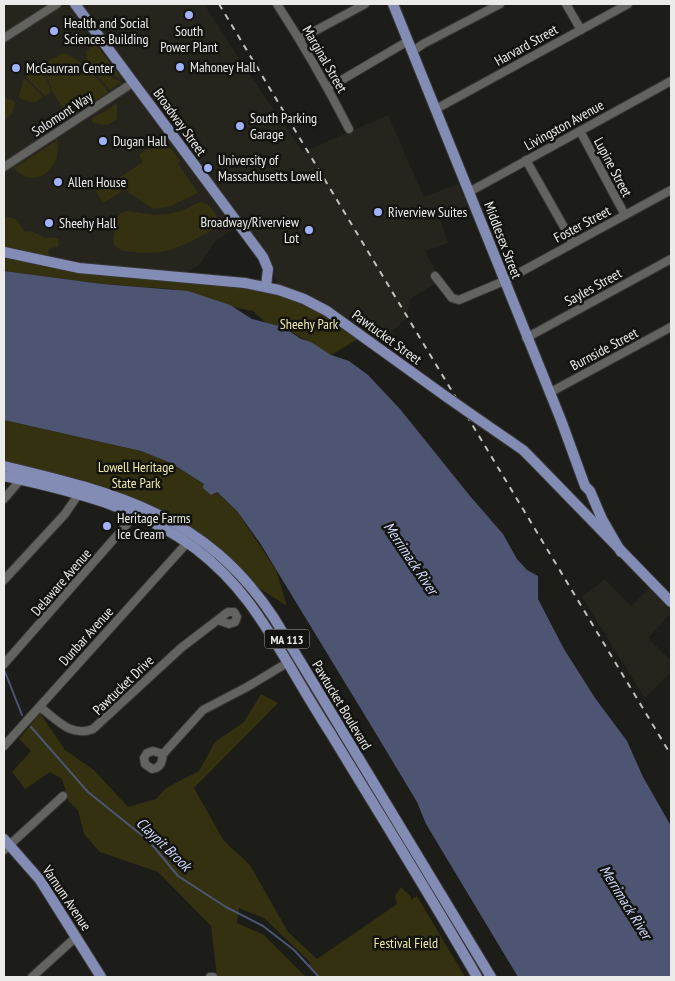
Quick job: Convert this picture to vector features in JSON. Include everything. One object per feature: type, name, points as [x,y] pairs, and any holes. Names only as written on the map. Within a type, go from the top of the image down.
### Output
[{"type":"main road","name":"Broadway Street","points":[[75,4],[263,258],[268,269],[266,286]]},
{"type":"main road","name":"Middlesex Street","points":[[393,4],[585,486],[590,491],[602,519],[621,552]]},
{"type":"main road","name":"Pawtucket Street","points":[[4,252],[79,268],[266,286],[293,294],[327,311],[523,450],[591,521]]},
{"type":"main road","name":"Pawtucket Boulevard","points":[[4,466],[60,480],[113,496],[150,510],[197,536],[234,568],[256,592],[274,618],[491,977]]},
{"type":"main road","name":"Pawtucket Boulevard","points":[[4,476],[78,495],[135,515],[168,531],[187,543],[221,570],[240,590],[264,621],[287,663],[410,862],[477,977]]},
{"type":"main road","name":"Middlesex Street","points":[[585,486],[584,491],[591,521],[671,602]]},
{"type":"main road","name":"Varnum Avenue","points":[[5,845],[40,880],[101,977]]},
{"type":"street","points":[[4,38],[57,4]]},
{"type":"street","name":"Marginal Street","points":[[277,4],[300,39],[349,129]]},
{"type":"street","points":[[300,39],[365,4]]},
{"type":"street","points":[[412,52],[423,44],[500,4]]},
{"type":"street","points":[[566,4],[581,30]]},
{"type":"street","name":"Harvard Street","points":[[436,109],[628,4]]},
{"type":"street","points":[[328,88],[408,42]]},
{"type":"street","name":"Livingston Avenue","points":[[469,192],[671,80]]},
{"type":"street","name":"Solomont Way","points":[[4,167],[134,82]]},
{"type":"street","name":"Lupine Street","points":[[580,131],[625,215]]},
{"type":"street","points":[[526,160],[573,243]]},
{"type":"street","name":"Foster Street","points":[[504,281],[671,190]]},
{"type":"street","name":"Sayles Street","points":[[526,338],[671,259]]},
{"type":"street","points":[[435,276],[455,300],[504,281]]},
{"type":"street","name":"Burnside Street","points":[[549,393],[671,327]]},
{"type":"street","points":[[4,499],[21,480]]},
{"type":"street","points":[[4,580],[65,514],[78,495]]},
{"type":"street","name":"Delaware Avenue","points":[[4,664],[135,515]]},
{"type":"street","name":"Dunbar Avenue","points":[[4,746],[187,543]]},
{"type":"street","name":"Pawtucket Drive","points":[[40,707],[64,726],[74,731],[83,732],[93,729],[175,653],[218,620]]},
{"type":"street","points":[[163,754],[204,710],[248,687],[287,663]]},
{"type":"street","points":[[5,845],[63,796]]},
{"type":"street","points":[[32,977],[76,937]]},
{"type":"shaded area","name":"University of Massachusetts Lowell","points":[[4,4],[204,4],[303,152],[388,115],[424,197],[458,184],[468,205],[439,216],[448,243],[425,251],[441,280],[411,298],[405,320],[378,343],[296,291],[278,284],[274,278],[272,263],[243,223],[216,241],[198,266],[181,274],[87,266],[4,249]]},
{"type":"shaded area","points":[[605,579],[631,606],[649,589],[671,610],[671,613],[648,638],[671,661],[671,671],[645,698],[582,597]]},
{"type":"green space","points":[[95,43],[122,79],[94,67],[87,61],[86,52]]},
{"type":"green space","points":[[63,53],[81,63],[100,81],[108,92],[69,118],[52,91],[43,64]]},
{"type":"green space","points":[[42,65],[51,92],[45,96],[25,76]]},
{"type":"green space","points":[[90,67],[121,82],[110,90]]},
{"type":"green space","points":[[24,78],[43,97],[34,103],[21,99],[19,96]]},
{"type":"green space","points":[[4,98],[13,100],[15,103],[12,114],[4,120]]},
{"type":"green space","points":[[117,104],[117,119],[107,125],[93,123],[91,119]]},
{"type":"green space","points":[[57,136],[58,150],[56,161],[44,174],[39,177],[27,177],[17,171],[12,165],[16,167],[56,141],[54,137]]},
{"type":"green space","points":[[156,142],[158,146],[168,145],[168,148],[171,148],[180,161],[178,164],[198,193],[169,207],[153,209],[130,193],[119,178],[143,162],[139,155]]},
{"type":"green space","points":[[114,180],[121,192],[103,203],[96,191]]},
{"type":"green space","points":[[200,202],[213,210],[217,217],[217,223],[212,230],[184,245],[161,252],[144,253],[122,250],[113,243],[116,218],[121,213],[127,211],[154,215],[168,214],[181,211]]},
{"type":"green space","points":[[7,217],[16,219],[25,232],[31,231],[45,238],[59,238],[58,247],[49,248],[48,256],[4,249],[4,220]]},
{"type":"green space","name":"Sheehy Park","points":[[4,257],[63,270],[262,290],[296,300],[318,310],[358,339],[331,355],[283,327],[265,322],[253,311],[232,307],[172,289],[102,284],[4,271]]},
{"type":"green space","name":"Lowell Heritage State Park","points":[[4,420],[141,451],[171,463],[216,492],[237,511],[276,570],[287,606],[257,587],[229,558],[204,537],[159,509],[111,490],[4,462]]},
{"type":"green space","name":"Festival Field","points":[[261,694],[278,703],[194,788],[224,841],[250,865],[288,932],[317,959],[397,904],[395,896],[401,887],[411,897],[411,900],[417,896],[465,977],[321,977],[309,965],[311,963],[264,918],[239,908],[237,923],[264,935],[306,977],[217,977],[211,926],[158,872],[100,852],[84,834],[78,810],[69,802],[62,779],[50,772],[25,789],[12,772],[31,751],[19,739],[40,713],[65,750],[94,770],[128,807],[156,799],[166,788],[199,771],[215,742],[244,722]]},
{"type":"water","name":"Merrimack River","points":[[4,271],[102,284],[188,291],[230,305],[252,319],[283,327],[331,355],[349,361],[368,375],[400,409],[503,534],[517,559],[527,570],[538,576],[538,599],[564,649],[595,698],[627,741],[643,777],[671,826],[671,977],[518,977],[426,824],[417,802],[381,742],[260,543],[237,511],[217,492],[211,495],[203,488],[204,484],[171,463],[141,451],[4,420]]},
{"type":"waterway","name":"Claypit Brook","points":[[5,672],[22,715]]},
{"type":"waterway","name":"Claypit Brook","points":[[31,727],[88,792],[149,841],[178,876],[226,907],[263,926],[294,950],[319,977]]},
{"type":"railway","points":[[219,4],[671,755]]},
{"type":"place","name":"South Power Plant","points":[[189,15]]},
{"type":"place","name":"Health and Social Sciences Building","points":[[54,31]]},
{"type":"place","name":"Mahoney Hall","points":[[180,67]]},
{"type":"place","name":"McGauvran Center","points":[[16,68]]},
{"type":"place","name":"South Parking Garage","points":[[240,126]]},
{"type":"place","name":"Dugan Hall","points":[[103,141]]},
{"type":"place","name":"University of Massachusetts Lowell","points":[[208,168]]},
{"type":"place","name":"Allen House","points":[[58,182]]},
{"type":"place","name":"Riverview Suites","points":[[378,212]]},
{"type":"place","name":"Sheehy Hall","points":[[49,223]]},
{"type":"place","name":"Broadway/Riverview Lot","points":[[309,230]]},
{"type":"place","name":"Heritage Farms Ice Cream","points":[[107,526]]}]
